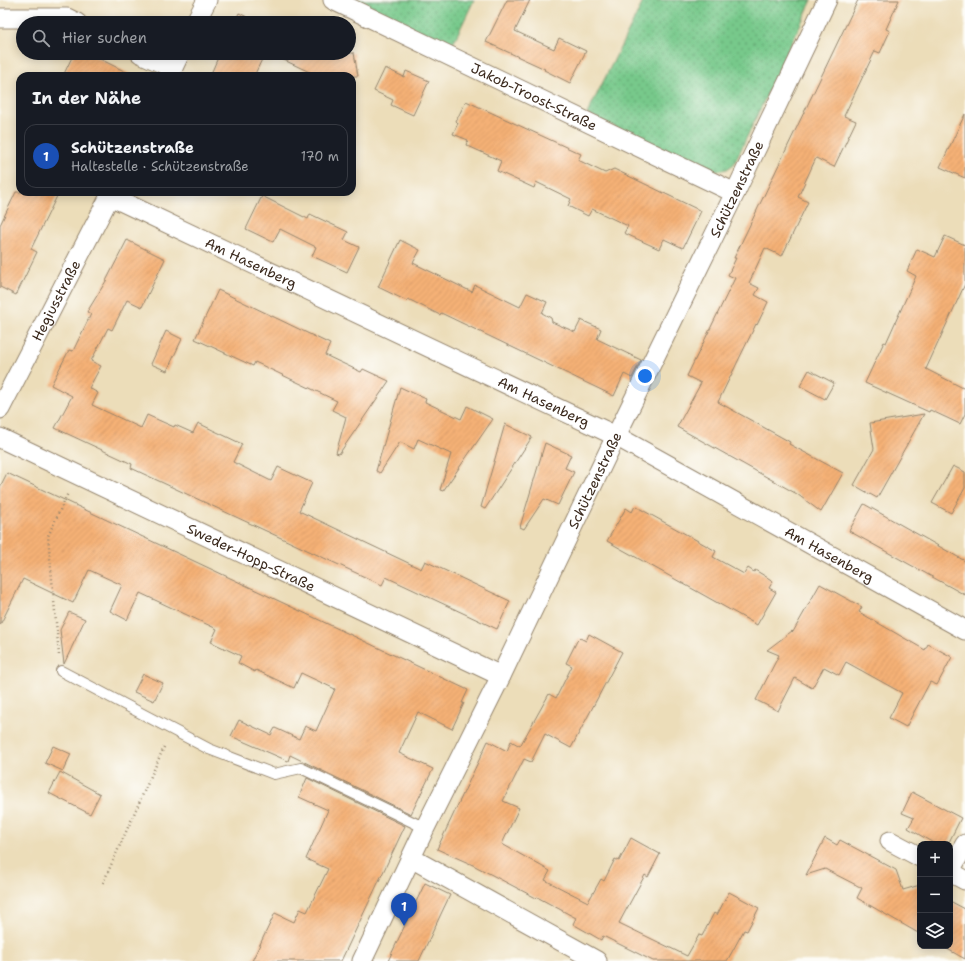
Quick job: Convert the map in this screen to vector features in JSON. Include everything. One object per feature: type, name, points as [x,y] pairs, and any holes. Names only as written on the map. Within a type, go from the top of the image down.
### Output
[{"type":"street","points":[[199,16],[207,0]]},
{"type":"street","name":"Jakob-Troost-Straße","points":[[333,0],[735,193]]},
{"type":"street","name":"Schützenstraße","points":[[362,961],[425,828],[502,676],[616,436],[735,193],[827,0]]},
{"type":"street","points":[[0,18],[16,18]]},
{"type":"street","points":[[158,60],[174,66]]},
{"type":"street","name":"Hegiusstraße","points":[[0,410],[110,196]]},
{"type":"street","name":"Am Hasenberg","points":[[115,196],[616,436],[965,630]]},
{"type":"street","name":"Sweder-Hopp-Straße","points":[[0,438],[502,676]]},
{"type":"street","points":[[890,842],[917,856]]},
{"type":"street","points":[[953,866],[965,844]]},
{"type":"street","points":[[411,858],[597,961]]},
{"type":"street","points":[[953,873],[965,880]]},
{"type":"lane","points":[[61,671],[209,749],[274,774],[301,768],[425,828]]},
{"type":"path","points":[[61,671],[48,536],[76,474]]},
{"type":"path","points":[[103,883],[172,729]]},
{"type":"green space","points":[[345,0],[474,0],[450,50]]},
{"type":"green space","points":[[639,0],[812,0],[734,164],[727,169],[712,172],[587,114],[643,2]]},
{"type":"building","points":[[507,0],[530,0],[515,31],[554,49],[559,38],[586,51],[570,83],[544,70],[545,69],[486,42]]},
{"type":"building","points":[[858,0],[899,0],[886,29],[890,31],[880,53],[875,51],[844,116],[856,121],[834,167],[816,158],[798,197],[808,202],[782,256],[765,248],[749,283],[759,288],[755,295],[768,302],[718,402],[790,442],[789,444],[843,473],[821,512],[797,494],[677,427],[701,383],[687,376],[735,278],[728,275],[736,258],[734,258]]},
{"type":"building","points":[[239,13],[245,16],[238,16]]},
{"type":"building","points":[[71,60],[102,60],[126,72],[65,72]]},
{"type":"building","points":[[217,60],[262,60],[256,72],[212,72]]},
{"type":"building","points":[[284,60],[355,60],[358,76],[356,76],[356,72],[309,72]]},
{"type":"building","points":[[385,68],[404,77],[406,71],[429,81],[413,115],[391,105],[393,100],[374,91]]},
{"type":"building","points":[[466,101],[581,154],[578,160],[605,173],[614,169],[701,211],[683,248],[664,239],[659,249],[624,233],[628,226],[592,209],[588,216],[568,206],[571,199],[536,182],[534,188],[497,171],[501,161],[466,145],[468,140],[453,134],[458,123],[456,121]]},
{"type":"building","points":[[965,114],[965,178],[940,167]]},
{"type":"building","points":[[16,192],[16,196],[57,196],[31,249],[37,252],[16,295],[0,287],[0,225]]},
{"type":"building","points":[[262,196],[308,219],[310,214],[348,232],[344,240],[359,247],[347,272],[312,256],[316,247],[280,229],[273,242],[246,229]]},
{"type":"building","points":[[945,236],[965,245],[965,284],[926,369],[965,389],[965,414],[960,424],[930,410],[929,412],[865,383],[884,342],[886,343],[916,276],[907,271],[917,249],[935,257]]},
{"type":"building","points":[[127,240],[165,259],[142,307],[127,300],[112,330],[108,328],[91,361],[101,366],[89,388],[98,393],[92,405],[141,428],[147,415],[174,427],[175,425],[193,433],[198,423],[242,444],[233,462],[271,481],[278,467],[312,483],[299,511],[421,569],[425,561],[510,601],[497,629],[386,577],[382,585],[131,468],[132,464],[55,428],[72,396],[51,385],[69,350],[73,351],[91,314],[87,312],[106,281]]},
{"type":"building","points":[[400,240],[420,250],[413,263],[472,292],[475,285],[520,307],[527,293],[547,302],[542,313],[551,318],[552,322],[575,332],[581,320],[601,329],[597,339],[641,360],[632,378],[624,374],[614,396],[441,313],[440,315],[408,299],[407,301],[378,287]]},
{"type":"building","points":[[218,290],[330,344],[325,355],[361,372],[363,369],[389,381],[339,454],[336,453],[346,417],[332,410],[337,401],[255,362],[253,366],[195,339]]},
{"type":"building","points":[[166,331],[182,339],[167,371],[151,364]]},
{"type":"building","points":[[809,370],[834,383],[825,399],[800,386]]},
{"type":"building","points":[[400,387],[426,399],[425,402],[461,419],[467,406],[493,419],[443,491],[440,490],[451,454],[418,439],[414,449],[400,442],[380,473],[376,471]]},
{"type":"building","points":[[924,414],[877,498],[854,485],[874,449],[870,423]]},
{"type":"building","points":[[505,424],[532,437],[485,509],[481,507]]},
{"type":"building","points":[[545,443],[571,455],[565,468],[574,472],[558,505],[544,499],[524,529],[520,527]]},
{"type":"building","points":[[953,466],[965,472],[965,488],[951,513],[932,503]]},
{"type":"building","points":[[7,473],[468,690],[462,703],[464,703],[452,729],[418,712],[399,753],[433,769],[411,814],[290,755],[288,761],[231,736],[239,720],[271,735],[275,728],[299,739],[305,726],[316,731],[335,689],[301,673],[294,688],[256,670],[255,672],[238,663],[241,656],[211,642],[217,629],[140,593],[127,620],[110,611],[122,585],[89,570],[73,603],[23,579],[0,625],[0,487]]},
{"type":"building","points":[[864,504],[965,561],[965,595],[849,531]]},
{"type":"building","points":[[635,506],[716,551],[713,557],[744,574],[748,568],[754,572],[755,570],[773,581],[769,588],[776,592],[757,625],[607,541],[626,508],[632,512]]},
{"type":"building","points":[[820,584],[862,607],[859,612],[925,650],[928,644],[952,657],[937,685],[930,682],[906,727],[889,718],[902,693],[846,662],[839,675],[824,667],[812,688],[795,678],[778,711],[756,700],[779,655],[767,650],[792,631],[793,632]]},
{"type":"building","points":[[69,612],[85,619],[64,664],[60,630]]},
{"type":"building","points":[[589,634],[622,652],[571,748],[545,734],[531,762],[524,759],[503,801],[519,808],[502,844],[550,871],[545,880],[588,902],[601,879],[604,881],[615,859],[619,861],[631,838],[660,854],[648,877],[645,875],[619,923],[687,956],[699,935],[702,936],[714,913],[717,915],[729,892],[759,908],[747,931],[744,930],[727,961],[653,961],[603,936],[601,940],[573,924],[576,918],[473,865],[437,849],[488,741],[507,751],[511,741],[520,746],[549,694],[556,698],[572,666],[566,663],[577,641],[580,638],[586,641]]},
{"type":"building","points":[[143,674],[163,683],[154,701],[134,692]]},
{"type":"building","points":[[53,746],[71,754],[63,771],[45,763]]},
{"type":"building","points":[[60,772],[100,794],[90,814],[49,793]]},
{"type":"building","points":[[307,778],[405,826],[341,961],[252,961],[275,913],[294,922],[300,909],[307,912],[328,869],[306,859],[328,810],[299,797]]},
{"type":"building","points":[[912,792],[961,818],[950,841],[930,841],[908,828],[914,818],[902,813]]},
{"type":"building","points":[[825,838],[837,845],[840,840],[896,870],[903,890],[917,886],[917,932],[857,898],[862,888],[825,869],[806,875]]},
{"type":"building","points":[[425,883],[450,895],[419,961],[388,961]]},
{"type":"building","points":[[953,903],[965,909],[965,959],[947,949],[953,949]]},
{"type":"place","name":"Schützenstraße","points":[[404,926]]}]
